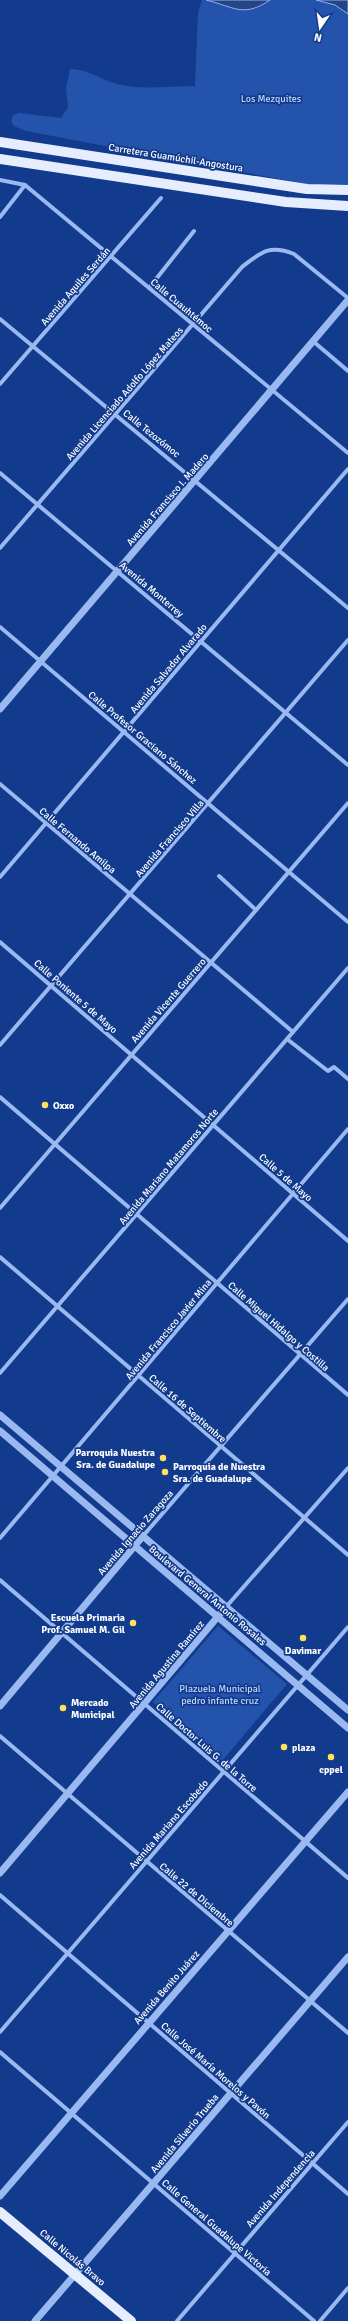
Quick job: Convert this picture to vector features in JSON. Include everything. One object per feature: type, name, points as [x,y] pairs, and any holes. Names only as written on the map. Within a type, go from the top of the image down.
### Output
[{"type":"main road","name":"Carretera Guamúchil-Angostura","points":[[0,142],[307,189],[348,190]]},
{"type":"main road","points":[[0,160],[312,206],[348,206]]},
{"type":"main road","points":[[197,189],[200,172]]},
{"type":"main road","name":"Calle Nicolás Bravo","points":[[0,2212],[131,2321]]},
{"type":"street","name":"Calle Cuauhtémoc","points":[[0,180],[25,185],[348,453]]},
{"type":"street","points":[[0,217],[25,185]]},
{"type":"street","name":"Avenida Aquiles Serdán","points":[[0,384],[161,198]]},
{"type":"street","points":[[149,288],[194,231]]},
{"type":"street","name":"Avenida Licenciado Adolfo López Mateos","points":[[0,548],[242,267],[262,251],[276,250],[294,254],[348,299]]},
{"type":"street","name":"Avenida Francisco I. Madero","points":[[0,709],[314,342],[348,299]]},
{"type":"street","name":"Calle Tezozómoc","points":[[0,319],[280,549],[348,608]]},
{"type":"street","points":[[314,342],[348,371]]},
{"type":"street","name":"Avenida Salvador Alvarado","points":[[0,877],[348,468]]},
{"type":"street","name":"Avenida Monterrey","points":[[0,473],[348,765]]},
{"type":"street","name":"Calle Profesor Graciano Sánchez","points":[[0,627],[348,922]]},
{"type":"street","name":"Avenida Francisco Villa","points":[[0,1045],[209,804],[348,640]]},
{"type":"street","name":"Calle Fernando Amilpa","points":[[0,784],[293,1032]]},
{"type":"street","name":"Avenida Vicente Guerrero","points":[[0,1208],[348,803]]},
{"type":"street","points":[[219,876],[256,910]]},
{"type":"street","name":"Calle Poniente 5 de Mayo","points":[[0,942],[214,1125]]},
{"type":"street","name":"Avenida Mariano Matamoros Norte","points":[[0,1373],[348,968]]},
{"type":"street","points":[[287,1039],[328,1071],[334,1067],[348,1079]]},
{"type":"street","name":"Calle Miguel Hidalgo y Costilla","points":[[0,1097],[348,1396]]},
{"type":"street","name":"Calle 5 de Mayo","points":[[214,1125],[348,1241]]},
{"type":"street","name":"Avenida Francisco Javier Mina","points":[[0,1538],[348,1129]]},
{"type":"street","name":"Calle 16 de Septiembre","points":[[0,1257],[348,1555]]},
{"type":"street","name":"Avenida Ignacio Zaragoza","points":[[0,1706],[143,1536],[348,1299]]},
{"type":"street","name":"Boulevard General Antonio Rosales","points":[[0,1415],[348,1710]]},
{"type":"street","name":"Boulevard General Antonio Rosales","points":[[0,1431],[348,1728]]},
{"type":"street","name":"Avenida Agustina Ramírez","points":[[0,1873],[226,1607],[348,1468]]},
{"type":"street","name":"Calle Doctor Luis G. de la Torre","points":[[0,1580],[348,1878]]},
{"type":"street","name":"Avenida Mariano Escobedo","points":[[0,2032],[348,1627]]},
{"type":"street","name":"Calle 22 de Diciembre","points":[[0,1736],[348,2033]]},
{"type":"street","name":"Avenida Benito Juárez","points":[[0,2196],[348,1792]]},
{"type":"street","name":"Calle José María Morelos y Pavón","points":[[0,1895],[348,2194]]},
{"type":"street","name":"Avenida Silverio Trueba","points":[[35,2321],[348,1957]]},
{"type":"street","name":"Calle General Guadalupe Victoria","points":[[0,2052],[314,2321]]},
{"type":"street","name":"Avenida Independencia","points":[[177,2321],[348,2122]]},
{"type":"street","points":[[320,2321],[348,2288]]},
{"type":"green space","name":"Los Mezquites","points":[[202,0],[256,9],[270,0],[316,0],[335,5],[348,14],[348,187],[322,187],[26,131],[14,126],[11,121],[13,115],[20,113],[61,118],[68,107],[66,88],[70,69],[82,70],[114,83],[134,87],[154,88],[195,86],[198,13]]},
{"type":"green space","name":"Plazuela Municipal pedro infante cruz","points":[[218,1626],[287,1684],[222,1761],[153,1702]]},
{"type":"shaded area","points":[[206,0],[270,0],[253,9],[246,10],[232,8]]},
{"type":"shaded area","points":[[316,0],[348,0],[348,14],[335,5]]},
{"type":"place","name":"Oxxo","points":[[45,1105]]},
{"type":"place","name":"Parroquia Nuestra Sra. de Guadalupe","points":[[163,1458]]},
{"type":"place","name":"Parroquia de Nuestra Sra. de Guadalupe","points":[[165,1472]]},
{"type":"place","name":"Escuela Primaria Prof. Samuel M. Gil","points":[[133,1623]]},
{"type":"place","name":"Davimar","points":[[303,1638]]},
{"type":"place","name":"Mercado Municipal","points":[[63,1708]]},
{"type":"place","name":"plaza","points":[[284,1747]]},
{"type":"place","name":"cppel","points":[[331,1757]]}]
